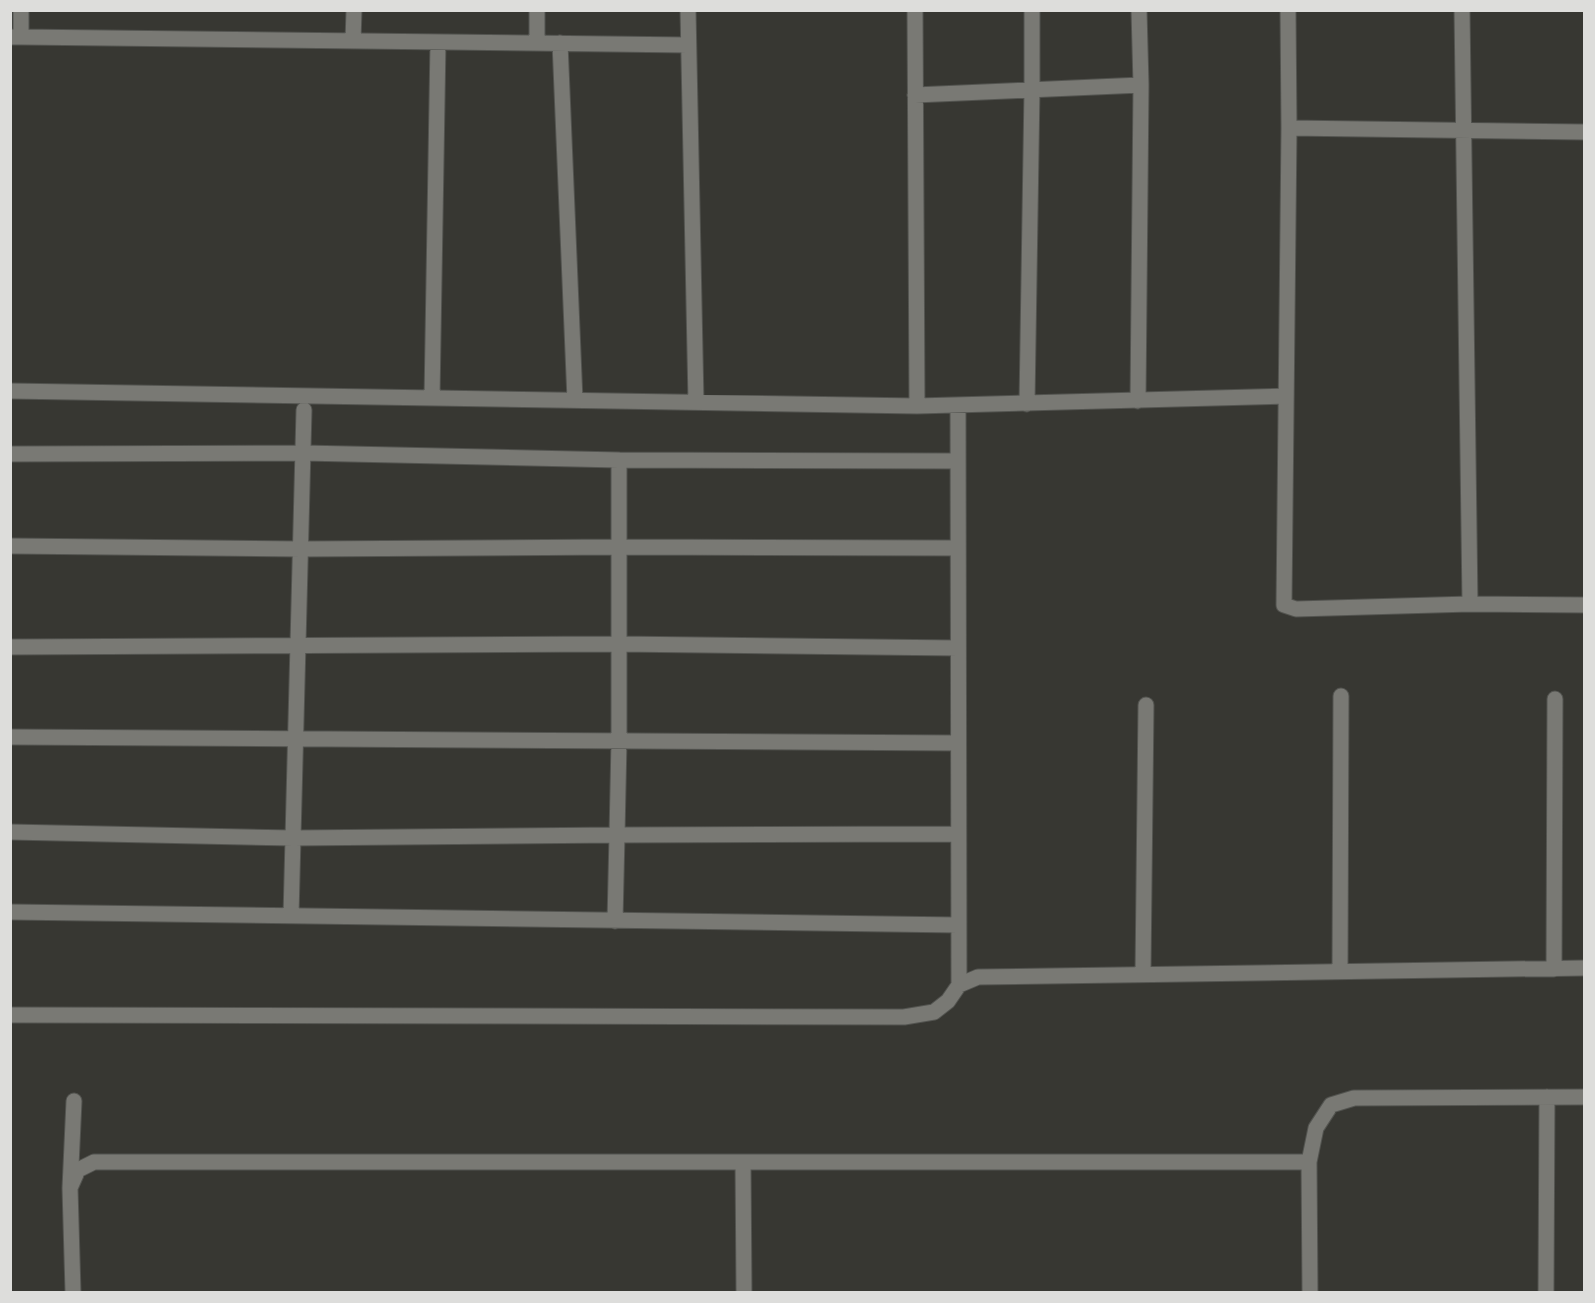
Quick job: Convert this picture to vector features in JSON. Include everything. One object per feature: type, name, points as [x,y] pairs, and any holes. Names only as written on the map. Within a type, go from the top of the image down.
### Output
[{"type":"street","points":[[21,10],[16,37],[688,45]]},
{"type":"street","points":[[353,41],[354,10]]},
{"type":"street","points":[[537,10],[537,43]]},
{"type":"street","points":[[688,10],[696,402]]},
{"type":"street","points":[[915,10],[917,406]]},
{"type":"street","points":[[1027,404],[1032,10]]},
{"type":"street","points":[[1138,401],[1141,85],[1139,10]]},
{"type":"street","points":[[1288,10],[1284,605],[1296,609],[1470,604],[1584,605]]},
{"type":"street","points":[[1462,10],[1470,604]]},
{"type":"street","points":[[432,398],[438,42]]},
{"type":"street","points":[[560,43],[575,400]]},
{"type":"street","points":[[915,95],[1032,88],[1141,85]]},
{"type":"street","points":[[1289,128],[1584,132]]},
{"type":"street","points":[[10,391],[917,406],[1286,396]]},
{"type":"street","points":[[958,405],[959,985]]},
{"type":"street","points":[[291,916],[304,410]]},
{"type":"street","points":[[10,454],[303,453],[619,460],[958,461]]},
{"type":"street","points":[[615,921],[619,741],[619,460]]},
{"type":"street","points":[[10,546],[301,549],[958,548]]},
{"type":"street","points":[[10,647],[619,644],[958,648]]},
{"type":"street","points":[[1340,972],[1341,696]]},
{"type":"street","points":[[1554,969],[1555,699]]},
{"type":"street","points":[[1143,974],[1146,705]]},
{"type":"street","points":[[10,737],[958,743]]},
{"type":"street","points":[[10,832],[293,838],[958,834]]},
{"type":"street","points":[[10,912],[958,925]]},
{"type":"street","points":[[10,1015],[904,1017],[934,1012],[948,1001],[959,985],[978,977],[1584,968]]},
{"type":"street","points":[[1546,1293],[1547,1097]]},
{"type":"street","points":[[1310,1293],[1309,1162],[1316,1128],[1330,1106],[1354,1098],[1584,1097]]},
{"type":"street","points":[[73,1293],[70,1188],[74,1101]]},
{"type":"street","points":[[70,1188],[78,1170],[94,1162],[1309,1162]]},
{"type":"street","points":[[743,1162],[744,1293]]}]
